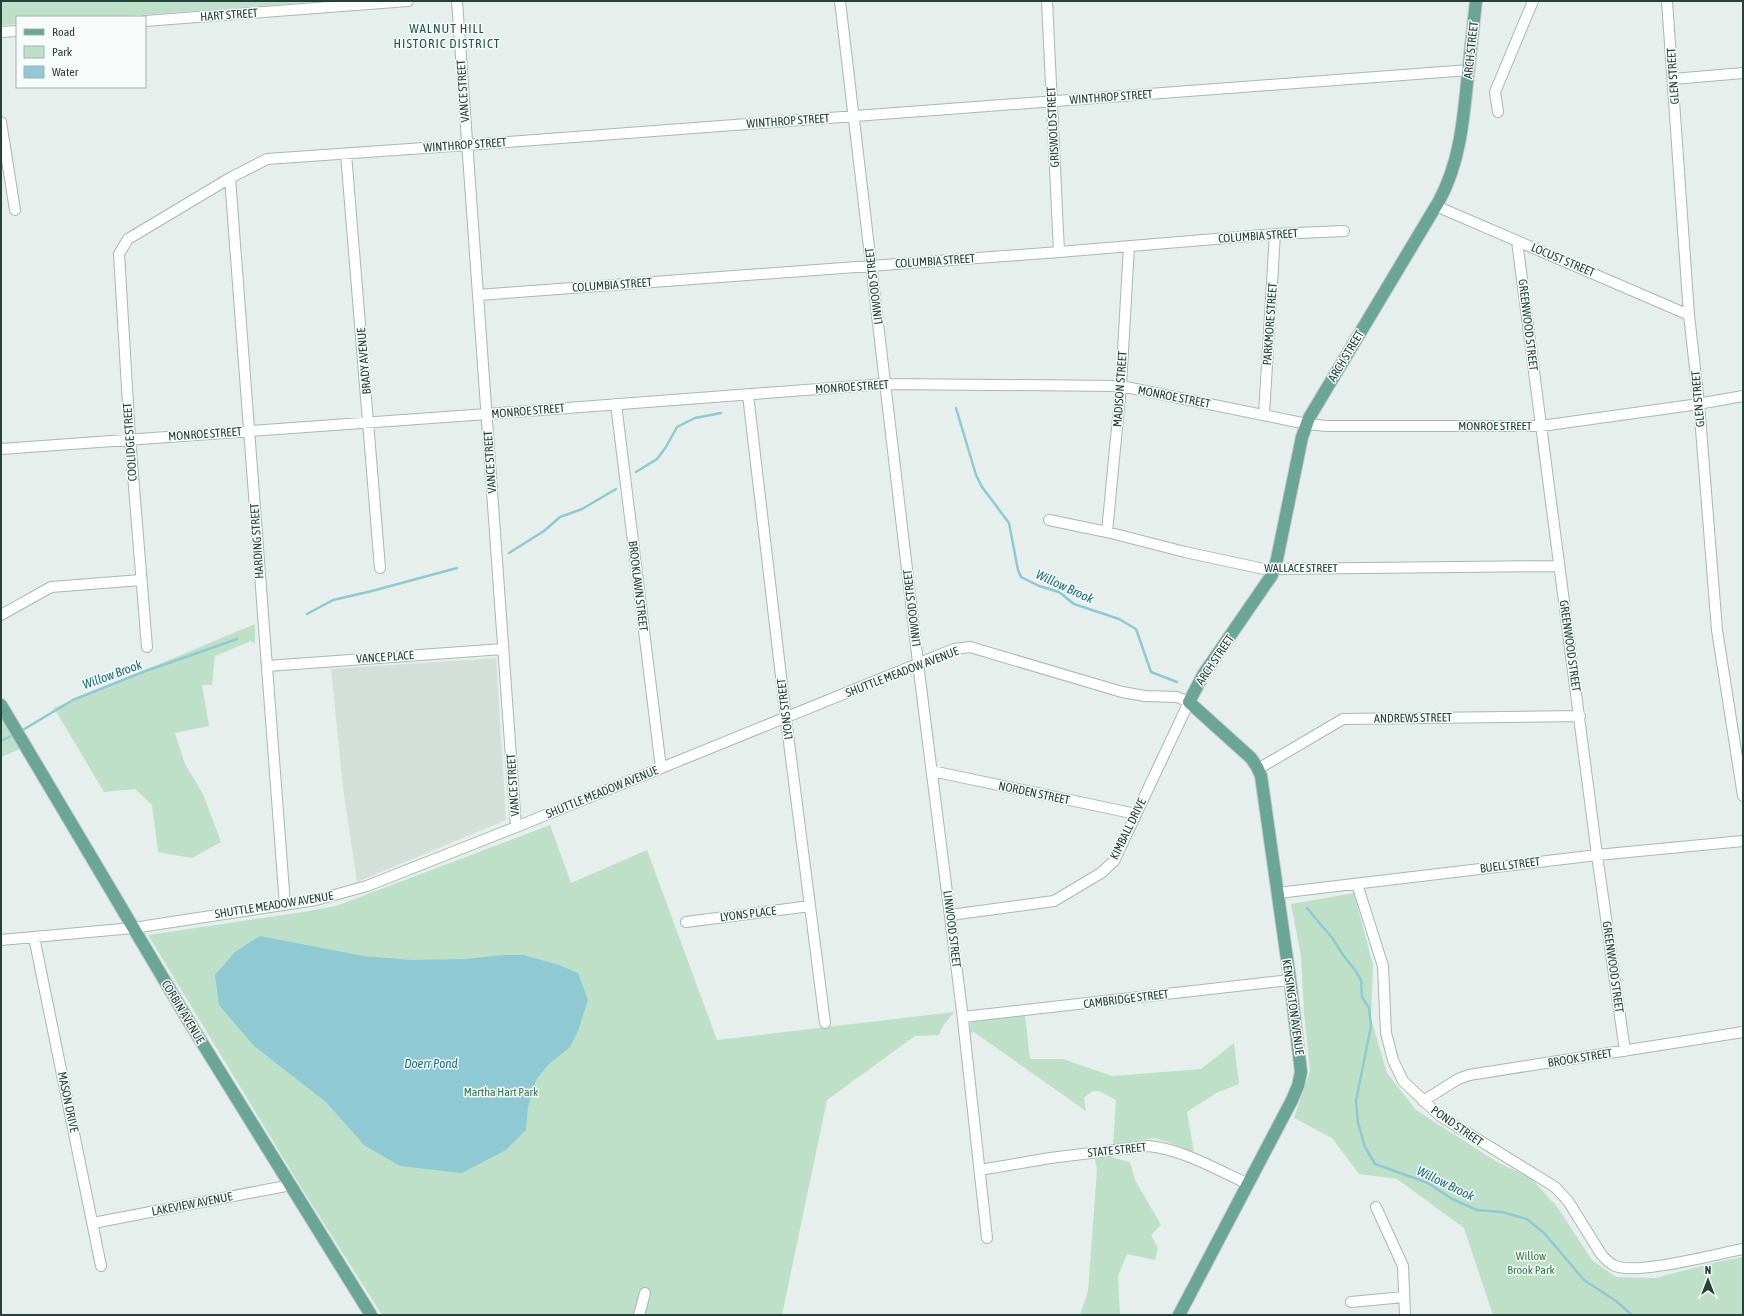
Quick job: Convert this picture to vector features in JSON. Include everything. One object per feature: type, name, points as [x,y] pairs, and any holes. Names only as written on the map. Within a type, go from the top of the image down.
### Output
[{"type":"main road","name":"ARCH STREET","points":[[1189,702],[1200,680],[1268,582],[1274,569],[1307,424],[1312,412],[1436,206],[1449,180],[1458,151],[1463,123],[1476,1]]},
{"type":"main road","name":"KENSINGTON AVENUE","points":[[1180,1315],[1291,1101],[1300,1080],[1300,1062],[1290,980],[1263,784],[1258,769],[1247,755],[1189,702]]},
{"type":"main road","name":"CORBIN AVENUE","points":[[1,705],[191,1025],[371,1315]]},
{"type":"street","name":"HART STREET","points":[[146,21],[408,1]]},
{"type":"street","name":"VANCE STREET","points":[[457,1],[516,827]]},
{"type":"street","name":"LINWOOD STREET","points":[[840,1],[918,663],[963,1017],[987,1238]]},
{"type":"street","name":"GRISWOLD STREET","points":[[1047,1],[1059,252]]},
{"type":"street","points":[[1498,112],[1495,92],[1533,1]]},
{"type":"street","name":"GLEN STREET","points":[[1667,1],[1689,315],[1699,404],[1717,630],[1743,796]]},
{"type":"street","points":[[1,32],[16,31]]},
{"type":"street","name":"WINTHROP STREET","points":[[128,239],[230,178],[267,159],[1469,70]]},
{"type":"street","points":[[1673,79],[1743,74]]},
{"type":"street","points":[[1,122],[15,210]]},
{"type":"street","name":"BRADY AVENUE","points":[[346,154],[380,568]]},
{"type":"street","name":"HARDING STREET","points":[[230,178],[284,905]]},
{"type":"street","name":"LOCUST STREET","points":[[1436,206],[1689,315]]},
{"type":"street","name":"COLUMBIA STREET","points":[[478,295],[1059,252],[1275,234],[1344,231]]},
{"type":"street","name":"PARKMORE STREET","points":[[1264,414],[1275,234]]},
{"type":"street","name":"COOLIDGE STREET","points":[[128,239],[119,254],[130,438],[147,647]]},
{"type":"street","name":"GREENWOOD STREET","points":[[1517,241],[1597,855],[1625,1051]]},
{"type":"street","name":"MADISON STREET","points":[[1107,532],[1121,386],[1129,246]]},
{"type":"street","name":"MONROE STREET","points":[[1,448],[130,438],[369,423],[885,384],[1121,386],[1307,424],[1327,426],[1541,426],[1699,404],[1743,396]]},
{"type":"street","name":"LYONS STREET","points":[[748,395],[786,719],[825,1023]]},
{"type":"street","name":"BROOKLAWN STREET","points":[[616,404],[661,768]]},
{"type":"street","name":"WALLACE STREET","points":[[1049,520],[1107,532],[1185,552],[1259,568],[1559,566]]},
{"type":"street","points":[[1,615],[51,587],[141,580]]},
{"type":"street","name":"SHUTTLE MEADOW AVENUE","points":[[1,940],[133,928],[316,900],[367,886],[786,719],[954,649],[970,647],[1122,692],[1145,696],[1177,697],[1189,702]]},
{"type":"street","name":"VANCE PLACE","points":[[267,666],[503,649]]},
{"type":"street","name":"KIMBALL DRIVE","points":[[950,915],[1054,901],[1101,873],[1114,861],[1189,702]]},
{"type":"street","name":"ANDREWS STREET","points":[[1258,769],[1344,719],[1580,716]]},
{"type":"street","name":"NORDEN STREET","points":[[932,771],[1136,814]]},
{"type":"street","name":"BUELL STREET","points":[[1278,893],[1597,855],[1743,841]]},
{"type":"street","name":"POND STREET","points":[[1357,884],[1383,966],[1386,1033],[1391,1054],[1403,1081],[1423,1101],[1440,1116],[1555,1187],[1568,1201],[1601,1254],[1607,1261],[1615,1266],[1626,1268],[1664,1265],[1743,1249]]},
{"type":"street","name":"LYONS PLACE","points":[[686,922],[810,906]]},
{"type":"street","name":"MASON DRIVE","points":[[34,937],[101,1266]]},
{"type":"street","name":"CAMBRIDGE STREET","points":[[963,1017],[1290,980]]},
{"type":"street","name":"BROOK STREET","points":[[1423,1101],[1458,1079],[1469,1075],[1743,1032]]},
{"type":"street","name":"STATE STREET","points":[[980,1170],[1050,1158],[1148,1146],[1163,1147],[1177,1152],[1248,1184]]},
{"type":"street","name":"LAKEVIEW AVENUE","points":[[93,1223],[291,1186]]},
{"type":"street","points":[[1376,1207],[1403,1266],[1405,1315]]},
{"type":"street","points":[[639,1315],[645,1293]]},
{"type":"street","points":[[1351,1302],[1404,1297]]},
{"type":"shaded area","points":[[496,658],[506,820],[357,882],[343,788],[331,669]]},
{"type":"green space","points":[[2,1],[327,1],[125,16],[16,16],[16,24],[1,24]]},
{"type":"green space","points":[[255,624],[255,644],[251,641],[215,656],[212,685],[202,685],[209,726],[175,733],[185,764],[203,794],[221,842],[192,858],[158,852],[152,805],[135,789],[104,792],[54,708]]},
{"type":"green space","points":[[1,717],[20,749],[1,757]]},
{"type":"green space","name":"Martha Hart Park","points":[[550,825],[571,883],[647,850],[717,1040],[954,1012],[943,1026],[939,1035],[915,1036],[827,1100],[782,1315],[382,1315],[299,1184],[148,935],[336,906]]},
{"type":"green space","name":"Willow Brook Park","points":[[1354,893],[1373,965],[1371,1019],[1387,1073],[1416,1110],[1497,1162],[1531,1178],[1558,1208],[1592,1260],[1616,1277],[1655,1278],[1743,1257],[1743,1315],[1493,1315],[1464,1228],[1397,1179],[1359,1174],[1332,1138],[1294,1118],[1310,1071],[1304,1013],[1301,956],[1291,904]]},
{"type":"green space","points":[[1025,1015],[1030,1059],[1063,1059],[1112,1076],[1201,1069],[1234,1043],[1239,1084],[1216,1093],[1187,1112],[1194,1152],[1155,1138],[1113,1145],[1116,1100],[1099,1091],[1092,1091],[1084,1098],[1086,1111],[974,1032],[969,1033],[971,1021]]},
{"type":"green space","points":[[1110,1157],[1130,1162],[1135,1180],[1161,1225],[1151,1235],[1158,1248],[1155,1260],[1127,1254],[1118,1276],[1120,1314],[1134,1315],[1080,1315],[1088,1291],[1097,1170],[1095,1159]]},
{"type":"water","name":"Doerr Pond","points":[[260,936],[364,956],[412,960],[465,959],[504,955],[524,955],[559,965],[578,973],[588,1000],[578,1031],[570,1047],[548,1065],[536,1080],[528,1107],[526,1130],[506,1150],[462,1173],[400,1166],[364,1145],[326,1102],[254,1046],[219,1005],[215,975],[235,952]]},
{"type":"waterway","name":"Willow Brook","points":[[956,408],[976,475],[982,487],[1009,523],[1018,570],[1021,577],[1039,586],[1059,592],[1074,604],[1119,619],[1136,629],[1151,672],[1177,682]]},
{"type":"waterway","name":"Willow Brook","points":[[636,472],[657,459],[666,447],[677,427],[695,418],[721,413]]},
{"type":"waterway","name":"Willow Brook","points":[[509,553],[544,531],[560,517],[582,509],[616,489]]},
{"type":"waterway","name":"Willow Brook","points":[[307,614],[333,600],[457,568]]},
{"type":"waterway","name":"Willow Brook","points":[[21,731],[73,700],[143,672],[237,639]]},
{"type":"waterway","name":"Willow Brook","points":[[1,741],[15,734]]},
{"type":"waterway","name":"Willow Brook","points":[[1307,908],[1333,939],[1355,970],[1361,980],[1362,997],[1369,1008],[1371,1026],[1356,1101],[1358,1123],[1365,1147],[1375,1164],[1428,1183],[1452,1199],[1477,1210],[1502,1212],[1527,1219],[1544,1233],[1584,1280],[1616,1301],[1632,1315]]},
{"type":"district","name":"WALNUT HILL HISTORIC DISTRICT","points":[[447,36]]}]
